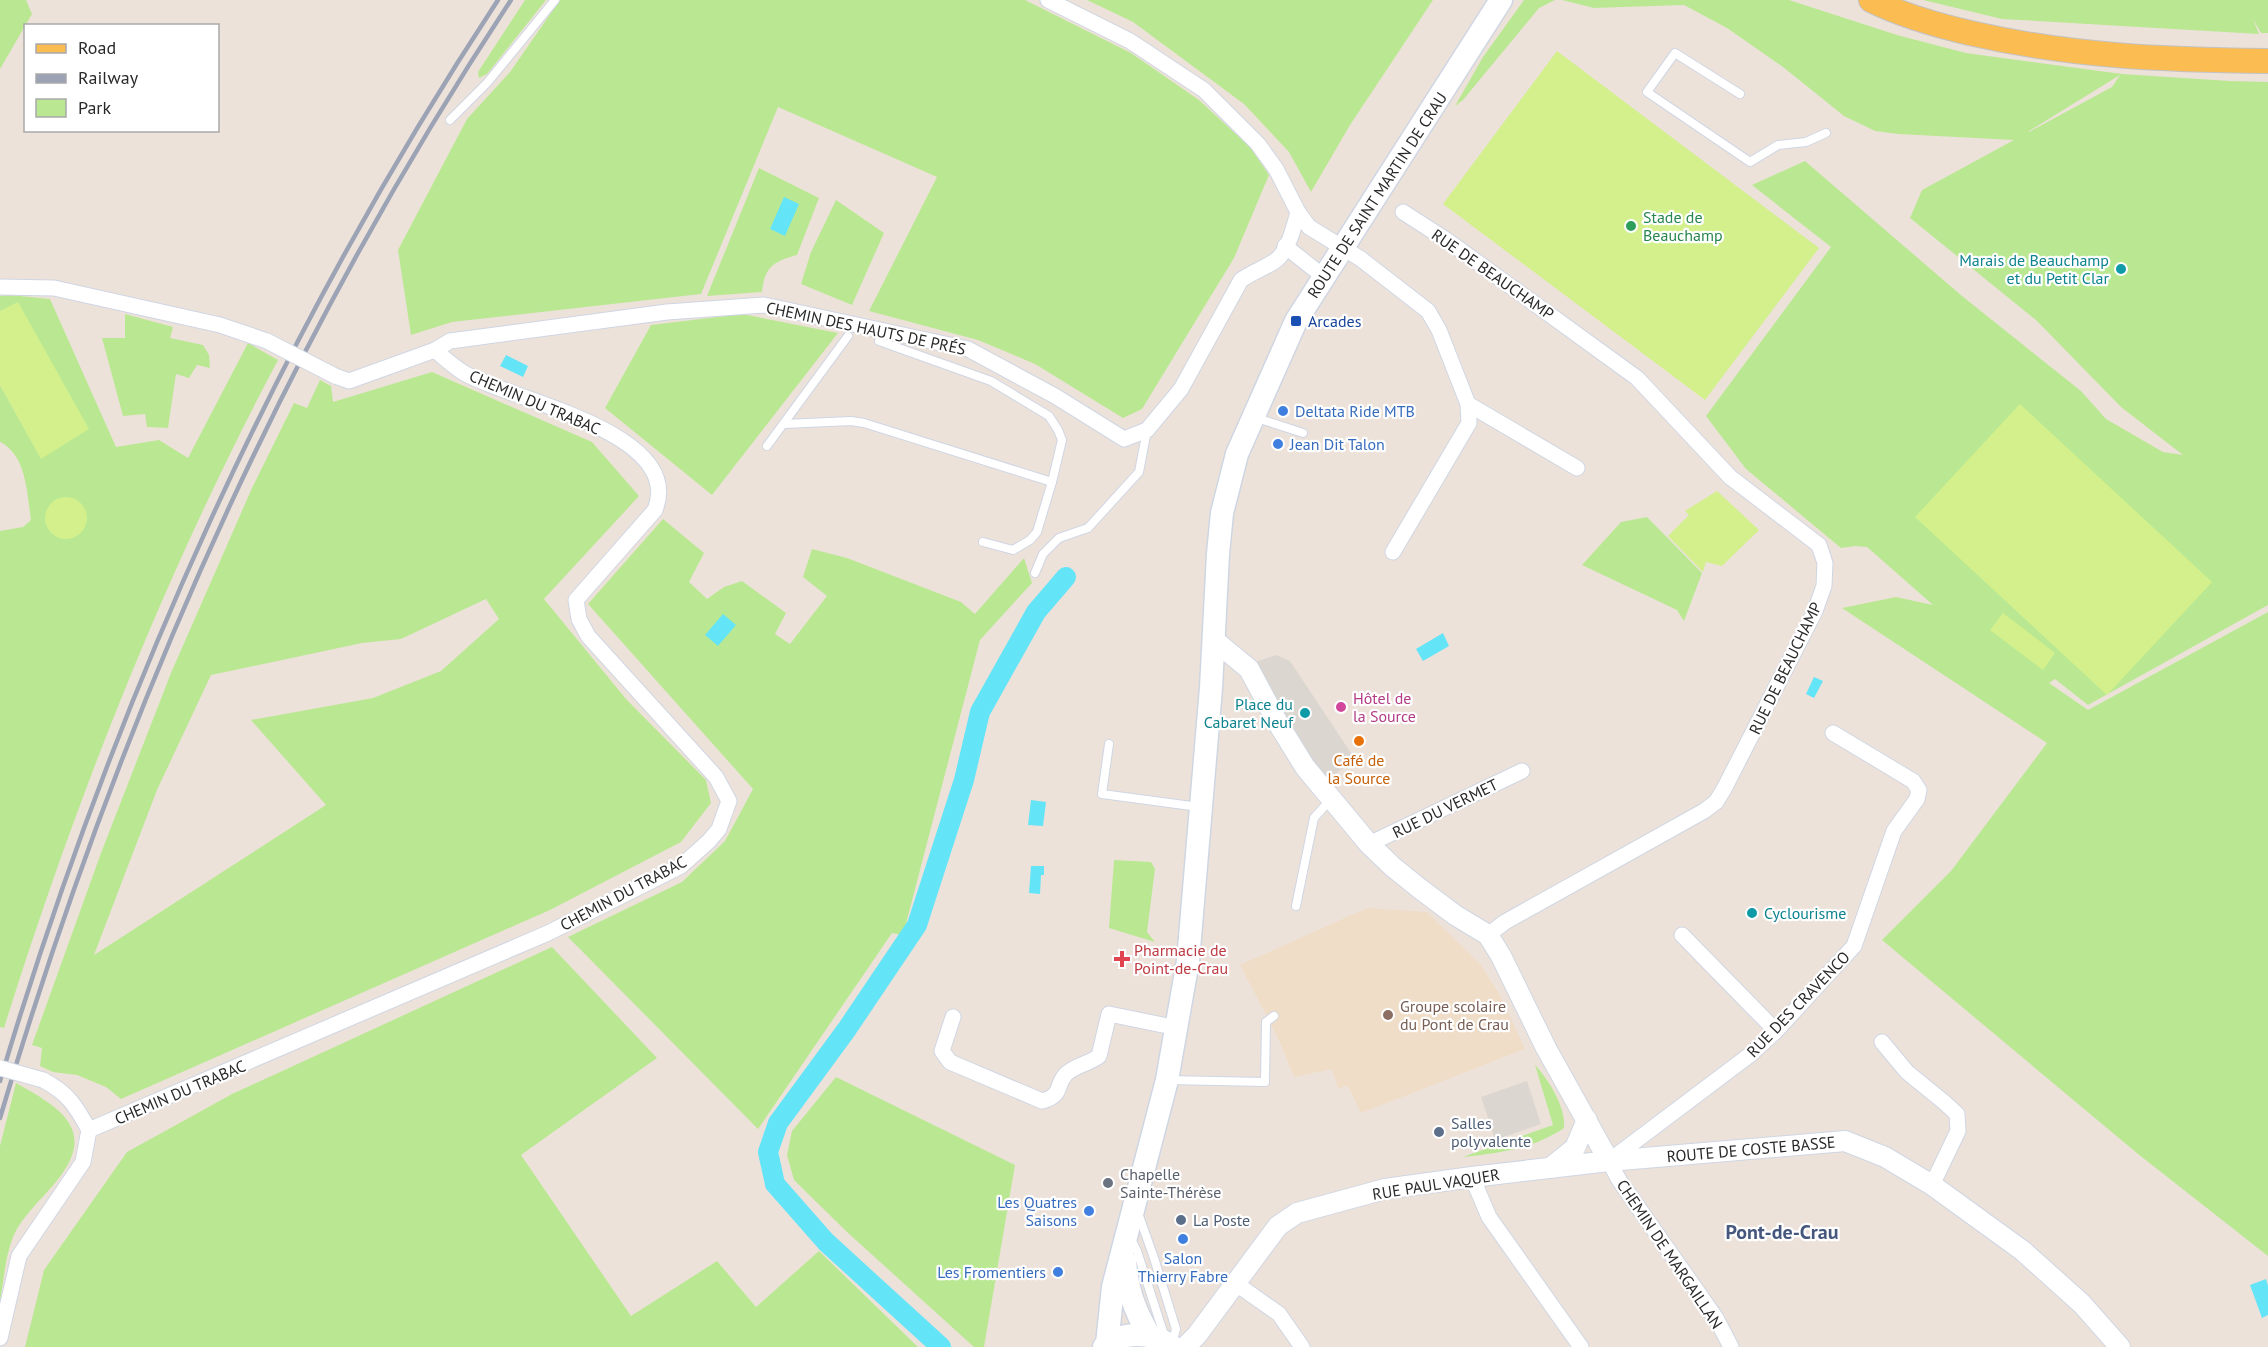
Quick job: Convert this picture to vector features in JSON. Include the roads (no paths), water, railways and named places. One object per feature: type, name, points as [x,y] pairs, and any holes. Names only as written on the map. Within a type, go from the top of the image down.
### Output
[{"type":"main road","name":"ROUTE DE SAINT MARTIN DE CRAU","points":[[1106,1345],[1113,1287],[1167,1080],[1188,961],[1214,640],[1218,554],[1222,513],[1237,454],[1286,340],[1324,277],[1335,243],[1501,0]]},
{"type":"main road","points":[[1870,2],[1948,28],[2000,40],[2078,52],[2129,58],[2268,61]]},
{"type":"main road","name":"ROUTE DE SAINT MARTIN DE CRAU","points":[[1126,1239],[1126,1284],[1134,1306],[1169,1344]]},
{"type":"main road","points":[[1106,1345],[1120,1337],[1135,1334],[1169,1344]]},
{"type":"street","points":[[1048,0],[1130,41],[1204,90],[1258,144],[1276,169],[1298,212],[1309,227],[1361,259],[1428,311],[1439,330],[1468,404],[1469,423],[1393,552]]},
{"type":"street","points":[[1147,430],[1181,389],[1241,280],[1255,270],[1277,260],[1294,227],[1298,212]]},
{"type":"street","name":"RUE DE BEAUCHAMP","points":[[1403,212],[1448,241],[1637,378],[1730,477],[1819,545],[1825,563],[1824,586],[1815,611],[1716,802],[1704,812],[1505,922],[1488,936]]},
{"type":"street","points":[[1285,246],[1324,277]]},
{"type":"street","name":"CHEMIN DES HAUTS DE PRÉS","points":[[0,287],[54,288],[220,325],[267,341],[335,376],[350,381],[435,350],[450,341],[667,312],[764,305],[782,308],[853,331],[968,349],[1055,396],[1124,439],[1147,430]]},
{"type":"street","name":"CHEMIN DU TRABAC","points":[[89,1130],[548,933],[681,866],[719,829],[729,801],[716,777],[588,636],[579,619],[576,600],[655,510],[658,486],[652,468],[639,454],[598,427],[465,373],[435,350]]},
{"type":"street","points":[[1468,404],[1577,468]]},
{"type":"street","points":[[1214,640],[1249,669],[1284,734],[1305,767],[1330,800],[1369,844],[1419,888],[1488,936],[1501,956],[1546,1048],[1609,1161]]},
{"type":"street","name":"RUE DES CRAVENCO","points":[[1609,1161],[1751,1054],[1854,946],[1894,831],[1917,799],[1919,790],[1913,781],[1833,733]]},
{"type":"street","name":"RUE DU VERMET","points":[[1369,844],[1522,771]]},
{"type":"street","points":[[1682,935],[1776,1030]]},
{"type":"street","points":[[953,1017],[942,1051],[950,1062],[1042,1101],[1058,1092],[1064,1075],[1099,1056],[1109,1014],[1177,1028]]},
{"type":"street","points":[[1882,1042],[1907,1072],[1957,1114],[1958,1131],[1932,1185]]},
{"type":"street","points":[[0,1068],[43,1080],[58,1088],[74,1103],[89,1130],[83,1162],[19,1256],[0,1338]]},
{"type":"street","points":[[1548,1169],[1575,1148],[1587,1119]]},
{"type":"street","name":"ROUTE DE COSTE BASSE","points":[[1609,1161],[1845,1140],[1885,1157],[1932,1185],[2023,1251],[2082,1304],[2111,1344]]},
{"type":"street","name":"RUE PAUL VAQUER","points":[[1169,1344],[1197,1335],[1278,1226],[1297,1214],[1386,1189],[1609,1161]]},
{"type":"street","name":"CHEMIN DE MARGAILLAN","points":[[1609,1161],[1619,1180],[1716,1318],[1731,1347]]},
{"type":"street","points":[[1472,1177],[1489,1217],[1581,1347]]},
{"type":"street","points":[[1235,1283],[1279,1314],[1302,1347]]},
{"type":"lane","points":[[450,120],[494,74],[555,0]]},
{"type":"lane","points":[[1740,94],[1675,53],[1647,92],[1750,162],[1778,145],[1806,142],[1826,133]]},
{"type":"lane","points":[[767,446],[853,331]]},
{"type":"lane","points":[[879,341],[977,374],[1049,416],[1058,430],[1062,440],[1037,532],[1030,540],[1013,550],[983,542]]},
{"type":"lane","points":[[1252,416],[1303,433]]},
{"type":"lane","points":[[784,424],[864,423],[1052,482]]},
{"type":"lane","points":[[1035,573],[1043,554],[1059,538],[1088,528],[1138,472],[1147,430]]},
{"type":"lane","points":[[1109,744],[1102,794],[1200,807]]},
{"type":"lane","points":[[1296,906],[1314,818],[1330,800]]},
{"type":"lane","points":[[1167,1080],[1265,1082],[1266,1022],[1274,1016]]},
{"type":"lane","points":[[1135,1206],[1176,1329],[1169,1344]]},
{"type":"water","points":[[784,197],[799,204],[785,236],[770,229]]},
{"type":"water","points":[[506,355],[528,366],[523,377],[500,366]]},
{"type":"water","points":[[723,614],[736,625],[718,646],[705,635]]},
{"type":"water","points":[[1443,633],[1449,646],[1423,661],[1416,649]]},
{"type":"water","points":[[1814,677],[1823,681],[1814,698],[1806,694]]},
{"type":"water","points":[[1031,800],[1046,802],[1043,826],[1028,825]]},
{"type":"water","points":[[1031,866],[1044,866],[1040,894],[1029,893]]},
{"type":"water","points":[[2266,1279],[2268,1315],[2262,1318],[2250,1285]]},
{"type":"waterway","points":[[941,1347],[826,1242],[775,1184],[768,1152],[778,1123],[847,1029],[917,925],[964,780],[980,712],[1036,612],[1066,577]]},
{"type":"railway","points":[[0,1081],[45,939],[95,798],[150,659],[210,522],[274,387],[344,255],[418,126],[498,0]]},
{"type":"railway","points":[[0,1118],[46,971],[97,825],[153,681],[214,540],[280,401],[352,264],[429,131],[511,0]]},
{"type":"place","name":"Stade de Beauchamp","points":[[1631,226]]},
{"type":"place","name":"Marais de Beauchamp et du Petit Clar","points":[[2121,269]]},
{"type":"place","name":"Arcades","points":[[1296,321]]},
{"type":"place","name":"Deltata Ride MTB","points":[[1283,411]]},
{"type":"place","name":"Jean Dit Talon","points":[[1278,444]]},
{"type":"place","name":"Hôtel de la Source","points":[[1341,707]]},
{"type":"place","name":"Place du Cabaret Neuf","points":[[1305,713]]},
{"type":"place","name":"Café de la Source","points":[[1359,741]]},
{"type":"place","name":"Cyclourisme","points":[[1752,913]]},
{"type":"place","name":"Pharmacie de Point-de-Crau","points":[[1122,959]]},
{"type":"place","name":"Groupe scolaire du Pont de Crau","points":[[1388,1015]]},
{"type":"place","name":"Salles polyvalente","points":[[1439,1132]]},
{"type":"place","name":"Chapelle Sainte-Thérèse","points":[[1108,1183]]},
{"type":"place","name":"Les Quatres Saisons","points":[[1089,1211]]},
{"type":"place","name":"La Poste","points":[[1181,1220]]},
{"type":"place","name":"Salon Thierry Fabre","points":[[1183,1239]]},
{"type":"place","name":"Les Fromentiers","points":[[1058,1272]]},
{"type":"district","name":"Pont-de-Crau","points":[[1782,1232]]}]
